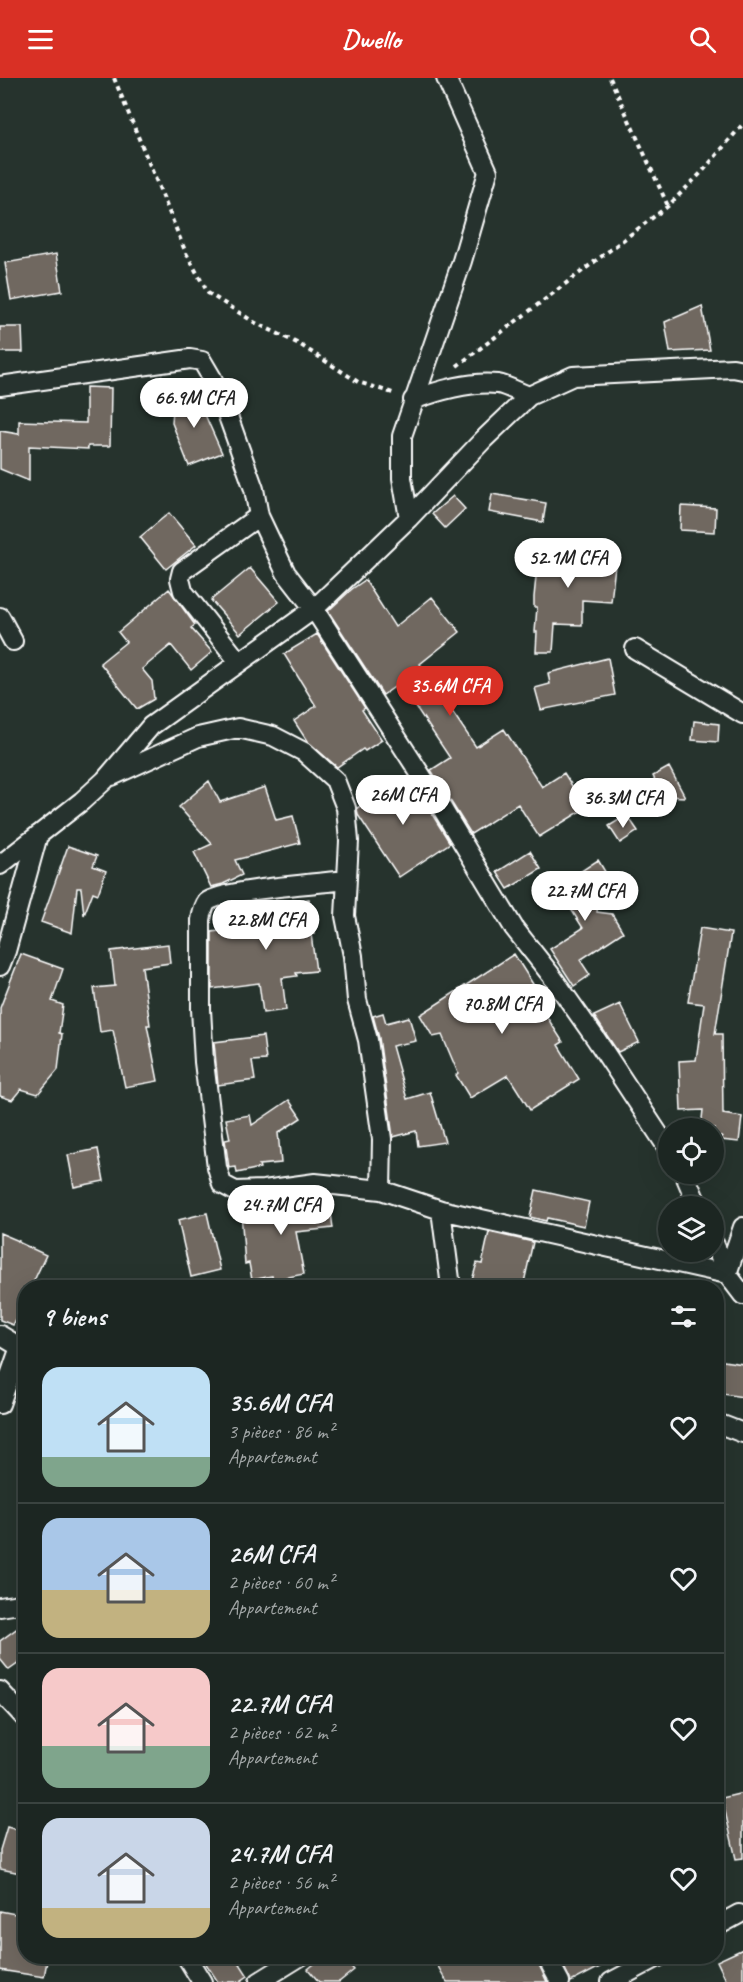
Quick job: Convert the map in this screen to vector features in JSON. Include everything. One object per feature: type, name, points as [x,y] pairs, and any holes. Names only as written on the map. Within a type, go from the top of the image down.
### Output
[{"type":"street","points":[[409,518],[402,478],[402,436],[462,261],[488,172],[446,78]]},
{"type":"street","points":[[0,386],[190,359],[202,361],[212,378],[227,415],[254,489],[259,516],[286,573],[314,609],[436,800],[514,928],[570,1002],[658,1134]]},
{"type":"street","points":[[0,865],[82,801],[105,780],[152,726],[314,609],[409,518],[484,439],[529,396],[573,376],[733,368],[743,370]]},
{"type":"street","points":[[414,400],[443,389],[499,384],[529,396]]},
{"type":"street","points":[[239,662],[183,591],[180,579],[182,571],[259,516]]},
{"type":"street","points":[[0,617],[13,641]]},
{"type":"street","points":[[635,649],[743,714]]},
{"type":"street","points":[[105,780],[198,737],[238,728],[273,736],[304,752],[335,780],[346,808],[349,841],[345,915],[357,1000],[368,1040],[382,1140],[381,1190]]},
{"type":"street","points":[[0,966],[38,835]]},
{"type":"street","points":[[346,880],[218,897],[208,902],[203,908],[201,1009],[204,1062],[222,1184],[235,1191],[264,1190],[315,1183],[381,1190],[441,1210],[727,1274]]},
{"type":"street","points":[[441,1210],[450,1280]]},
{"type":"street","points":[[727,1274],[743,1227]]},
{"type":"street","points":[[722,1262],[727,1274],[743,1295]]},
{"type":"street","points":[[0,1335],[18,1345]]},
{"type":"street","points":[[0,1404],[18,1360]]},
{"type":"street","points":[[724,1426],[743,1433]]},
{"type":"street","points":[[0,1607],[18,1604]]},
{"type":"street","points":[[0,1691],[18,1710]]},
{"type":"street","points":[[724,1922],[739,1914]]},
{"type":"street","points":[[191,1964],[202,1982]]},
{"type":"street","points":[[259,1982],[288,1964]]},
{"type":"street","points":[[550,1964],[560,1982]]},
{"type":"street","points":[[611,1982],[645,1964]]},
{"type":"path","points":[[114,78],[186,253],[208,293],[254,322],[299,344],[358,382],[414,400]]},
{"type":"path","points":[[610,78],[668,206]]},
{"type":"path","points":[[451,370],[668,206],[702,172],[743,124]]},
{"type":"building","points":[[56,254],[62,291],[11,300],[5,263]]},
{"type":"building","points":[[702,306],[710,350],[670,352],[665,322]]},
{"type":"building","points":[[0,327],[22,327],[23,352],[0,352]]},
{"type":"building","points":[[86,387],[111,388],[110,446],[88,446],[88,449],[29,446],[29,481],[0,469],[0,431],[19,434],[19,421],[86,423]]},
{"type":"building","points":[[174,396],[208,399],[206,417],[222,453],[189,466],[172,423]]},
{"type":"building","points":[[492,494],[546,503],[543,522],[489,512]]},
{"type":"building","points":[[453,496],[465,509],[445,528],[432,514]]},
{"type":"building","points":[[681,506],[716,508],[715,532],[680,530]]},
{"type":"building","points":[[169,513],[196,545],[166,569],[140,537]]},
{"type":"building","points":[[539,547],[616,556],[611,602],[582,600],[582,625],[555,624],[553,652],[536,652],[537,607],[534,607],[534,597]]},
{"type":"building","points":[[250,568],[279,602],[240,634],[211,600]]},
{"type":"building","points":[[365,580],[395,627],[432,597],[460,632],[420,664],[476,747],[504,729],[542,787],[564,773],[586,808],[539,837],[518,804],[471,834],[431,770],[450,758],[400,683],[383,695],[328,611]]},
{"type":"building","points":[[169,589],[195,625],[191,628],[212,652],[191,670],[171,645],[142,669],[152,681],[154,699],[137,709],[100,663],[126,642],[118,632]]},
{"type":"building","points":[[317,634],[365,708],[362,710],[382,740],[365,751],[363,749],[337,767],[307,741],[294,721],[316,706],[284,654]]},
{"type":"building","points":[[608,658],[615,695],[541,710],[535,688],[550,684],[548,673]]},
{"type":"building","points":[[694,721],[719,724],[718,742],[692,740]]},
{"type":"building","points":[[669,767],[685,797],[663,796],[653,776]]},
{"type":"building","points":[[403,778],[407,784],[412,782],[450,843],[399,877],[358,815],[357,808]]},
{"type":"building","points":[[209,781],[220,802],[265,787],[276,820],[293,816],[300,843],[235,860],[242,875],[211,887],[194,852],[212,844],[179,807]]},
{"type":"building","points":[[627,815],[638,831],[620,843],[609,826]]},
{"type":"building","points":[[68,846],[97,856],[93,866],[106,871],[98,894],[93,892],[84,915],[81,888],[77,888],[72,933],[41,922]]},
{"type":"building","points":[[530,851],[541,869],[508,889],[497,872]]},
{"type":"building","points":[[598,860],[607,875],[600,879],[597,912],[612,914],[623,932],[580,960],[590,975],[574,986],[550,949],[583,928],[557,887]]},
{"type":"building","points":[[309,899],[316,971],[296,973],[297,976],[282,978],[286,1010],[263,1013],[259,983],[212,989],[212,932],[250,927],[248,907]]},
{"type":"building","points":[[700,928],[731,933],[715,1034],[722,1034],[723,1114],[742,1117],[739,1142],[724,1140],[724,1118],[702,1118],[703,1110],[681,1111],[679,1061],[696,1060],[704,1004],[688,1002]]},
{"type":"building","points":[[168,944],[170,963],[142,967],[150,1025],[147,1025],[158,1081],[125,1087],[113,1030],[100,1032],[94,988],[115,986],[111,951]]},
{"type":"building","points":[[21,954],[63,969],[52,1001],[63,1005],[59,1033],[62,1034],[58,1070],[38,1094],[21,1089],[12,1100],[0,1096],[0,1008]]},
{"type":"building","points":[[514,954],[548,1008],[543,1011],[563,1042],[558,1045],[579,1079],[530,1110],[508,1075],[470,1098],[456,1075],[458,1073],[442,1035],[433,1037],[420,1015]]},
{"type":"building","points":[[620,1004],[639,1042],[618,1052],[594,1016]]},
{"type":"building","points":[[383,1013],[386,1023],[409,1017],[416,1041],[392,1046],[407,1099],[430,1092],[445,1142],[418,1146],[416,1131],[393,1137],[379,1038],[373,1016]]},
{"type":"building","points":[[263,1036],[266,1060],[252,1061],[255,1080],[218,1085],[214,1042]]},
{"type":"building","points":[[289,1100],[301,1118],[278,1133],[281,1163],[259,1165],[260,1168],[237,1173],[236,1167],[229,1168],[225,1140],[230,1139],[226,1119],[250,1115],[252,1125]]},
{"type":"building","points":[[98,1149],[104,1181],[74,1187],[68,1155]]},
{"type":"building","points":[[536,1190],[589,1202],[584,1226],[547,1218],[546,1221],[530,1217]]},
{"type":"building","points":[[329,1198],[333,1228],[296,1232],[304,1274],[273,1280],[272,1276],[252,1280],[249,1263],[245,1264],[241,1212]]},
{"type":"building","points":[[207,1213],[220,1270],[191,1277],[178,1220]]},
{"type":"building","points":[[489,1232],[533,1242],[525,1280],[472,1280],[477,1263],[482,1264]]},
{"type":"building","points":[[0,1233],[46,1255],[34,1280],[18,1280],[18,1315],[13,1325],[0,1320]]},
{"type":"building","points":[[724,1361],[743,1364],[743,1397],[724,1394]]},
{"type":"building","points":[[18,1628],[18,1664],[9,1670],[0,1659],[0,1641]]},
{"type":"building","points":[[743,1793],[743,1858],[736,1859],[724,1798]]},
{"type":"building","points":[[7,1827],[18,1830],[18,1872],[0,1869],[0,1850]]},
{"type":"building","points":[[0,1911],[18,1914],[18,1964],[46,1964],[44,1977],[0,1970]]},
{"type":"building","points":[[743,1949],[743,1982],[727,1982],[718,1964],[724,1964],[724,1958]]},
{"type":"building","points":[[206,1964],[240,1964],[248,1976],[239,1982],[218,1982]]},
{"type":"building","points":[[314,1964],[349,1964],[354,1970],[339,1982],[319,1982],[308,1969]]},
{"type":"building","points":[[437,1964],[539,1964],[547,1982],[447,1982]]},
{"type":"building","points":[[563,1964],[606,1964],[571,1982]]}]
